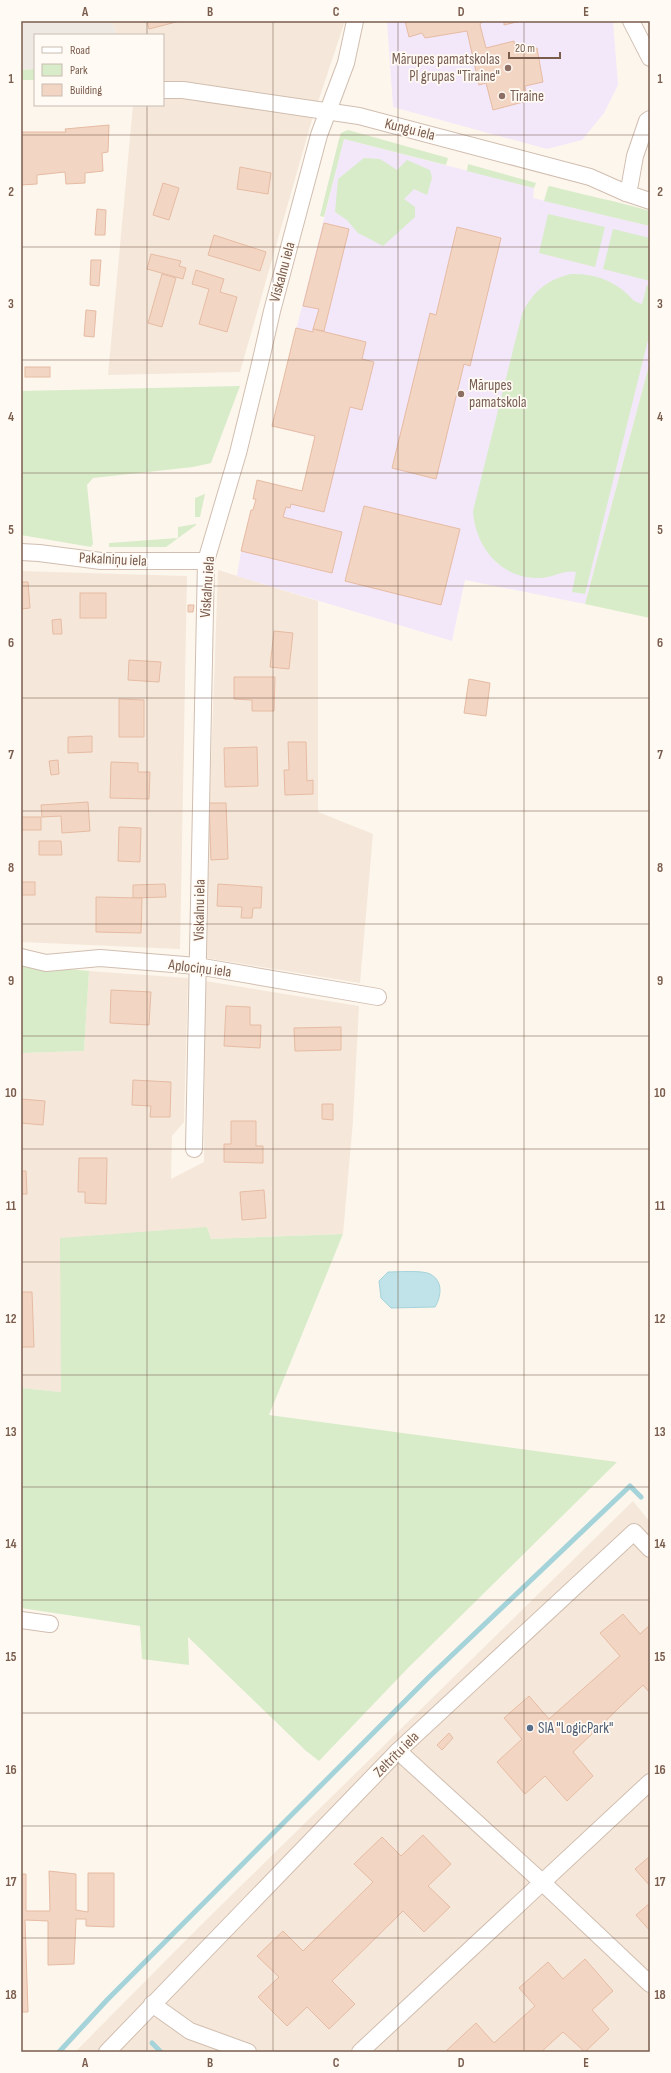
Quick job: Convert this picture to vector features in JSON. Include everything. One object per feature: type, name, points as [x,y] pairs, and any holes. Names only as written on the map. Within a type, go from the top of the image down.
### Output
[{"type":"street","name":"Viskalnu iela","points":[[194,1149],[206,561],[238,453],[260,368],[272,311],[319,135],[346,63],[355,21]]},
{"type":"street","points":[[631,21],[650,58]]},
{"type":"street","name":"Kungu iela","points":[[164,90],[183,90],[373,120],[590,176],[626,193],[650,201]]},
{"type":"street","points":[[626,193],[630,184],[635,156],[650,119]]},
{"type":"street","name":"Pakalniņu iela","points":[[21,552],[101,560],[206,561]]},
{"type":"street","name":"Aplociņu iela","points":[[21,957],[46,964],[100,958],[198,966],[378,997]]},
{"type":"street","name":"Zeltrītu iela","points":[[107,2052],[398,1752],[634,1532],[650,1549]]},
{"type":"street","points":[[21,1620],[50,1624]]},
{"type":"street","points":[[398,1752],[543,1883],[650,1984]]},
{"type":"street","points":[[360,2052],[650,1782]]},
{"type":"street","points":[[152,2004],[190,2031],[248,2052]]},
{"type":"shaded area","points":[[21,21],[112,21],[117,34],[34,34],[34,69],[21,70]]},
{"type":"shaded area","points":[[112,21],[345,21],[311,123],[240,372],[108,375],[133,106],[164,106],[164,34],[117,34]]},
{"type":"shaded area","name":"Tīraine","points":[[387,21],[613,21],[618,85],[604,113],[582,140],[547,149],[393,107]]},
{"type":"shaded area","name":"Mārupes pamatskola","points":[[344,139],[534,188],[533,198],[650,226],[650,362],[585,604],[465,580],[452,641],[237,576],[241,551],[251,510],[253,510],[256,500],[253,499],[257,480],[302,491],[315,437],[272,426]]},
{"type":"shaded area","points":[[218,570],[318,601],[318,812],[373,834],[360,983],[206,958]]},
{"type":"shaded area","points":[[21,571],[187,576],[180,949],[21,942]]},
{"type":"shaded area","points":[[89,971],[188,978],[184,1122],[172,1136],[171,1179],[204,1162],[205,981],[359,1006],[353,1121],[343,1234],[211,1239],[207,1227],[61,1392],[21,1388],[21,1053],[84,1051]]},
{"type":"shaded area","points":[[633,1501],[650,1522],[650,2052],[75,2052],[199,1927]]},
{"type":"green space","points":[[34,69],[34,80],[21,80],[21,70]]},
{"type":"green space","points":[[348,130],[448,158],[446,165],[344,139],[324,217],[320,216],[339,139],[341,133]]},
{"type":"green space","points":[[364,158],[380,159],[397,170],[407,160],[430,170],[432,178],[427,195],[414,189],[404,199],[415,207],[415,217],[383,246],[358,233],[347,220],[335,212],[338,179]]},
{"type":"green space","points":[[468,164],[536,183],[534,188],[467,171]]},
{"type":"green space","points":[[550,186],[650,211],[650,226],[544,201],[548,187]]},
{"type":"green space","points":[[548,214],[605,227],[595,267],[539,253]]},
{"type":"green space","points":[[613,229],[650,238],[650,281],[603,269]]},
{"type":"green space","points":[[571,274],[593,276],[607,280],[619,287],[634,301],[642,304],[647,285],[650,285],[649,336],[585,594],[572,592],[576,572],[572,571],[540,578],[526,577],[513,573],[502,567],[485,548],[479,537],[473,511],[522,314],[536,293],[548,283]]},
{"type":"green space","points":[[650,362],[650,618],[585,604]]},
{"type":"green space","points":[[240,386],[211,463],[193,467],[93,478],[87,485],[93,544],[91,547],[21,535],[21,391]]},
{"type":"green space","points":[[205,494],[200,517],[195,517],[195,498]]},
{"type":"green space","points":[[196,525],[166,547],[109,547],[109,543],[178,538],[178,527]]},
{"type":"green space","points":[[21,964],[89,971],[84,1051],[21,1053]]},
{"type":"green space","points":[[207,1227],[211,1239],[343,1234],[269,1415],[617,1462],[407,1669],[319,1761],[305,1750],[188,1637],[189,1665],[142,1659],[140,1626],[21,1608],[21,1388],[61,1392],[60,1238]]},
{"type":"water","points":[[388,1272],[422,1272],[430,1274],[438,1281],[440,1289],[439,1299],[435,1307],[391,1308],[381,1298],[379,1281]]},
{"type":"building","points":[[147,21],[180,21],[149,29]]},
{"type":"building","name":"Mārupes pamatskolas PI grupas \"Tīraine\"","points":[[405,21],[482,21],[480,25],[486,48],[514,41],[517,54],[537,48],[543,82],[525,86],[527,101],[493,110],[486,83],[479,85],[467,31],[425,38],[422,33],[409,37]]},
{"type":"building","name":"Mārupes pamatskolas PI grupas \"Tīraine\"","points":[[504,21],[521,21],[504,25]]},
{"type":"building","points":[[109,125],[108,152],[102,153],[103,171],[85,173],[85,183],[66,184],[65,172],[37,175],[37,184],[21,185],[21,132],[66,132],[65,129]]},
{"type":"building","points":[[240,167],[271,173],[268,194],[237,189]]},
{"type":"building","points":[[163,183],[179,188],[169,220],[153,215]]},
{"type":"building","points":[[97,209],[106,210],[105,235],[95,235]]},
{"type":"building","points":[[324,223],[349,229],[324,331],[313,329],[319,309],[303,306]]},
{"type":"building","points":[[457,227],[501,238],[470,366],[464,364],[436,479],[392,468],[430,313],[436,315]]},
{"type":"building","points":[[214,235],[266,252],[260,271],[208,255]]},
{"type":"building","points":[[151,254],[181,261],[179,266],[186,268],[183,279],[147,269]]},
{"type":"building","points":[[91,260],[101,260],[99,286],[90,285]]},
{"type":"building","points":[[196,270],[224,279],[220,292],[237,297],[227,332],[199,324],[209,289],[192,284]]},
{"type":"building","points":[[162,274],[176,278],[162,327],[148,323]]},
{"type":"building","points":[[86,310],[96,311],[94,337],[84,336]]},
{"type":"building","points":[[296,328],[313,332],[313,329],[366,342],[362,359],[374,362],[362,410],[350,407],[324,512],[291,504],[290,508],[286,507],[283,517],[342,532],[332,573],[241,551],[251,510],[253,510],[256,499],[253,499],[257,480],[302,491],[315,436],[272,426]]},
{"type":"building","points":[[25,367],[50,367],[50,377],[25,377]]},
{"type":"building","points":[[364,506],[460,529],[441,605],[345,581]]},
{"type":"building","points":[[21,582],[28,582],[30,608],[21,609]]},
{"type":"building","points":[[80,593],[106,593],[106,618],[80,618]]},
{"type":"building","points":[[188,605],[194,605],[193,612],[188,612]]},
{"type":"building","points":[[61,619],[62,634],[53,634],[52,620]]},
{"type":"building","points":[[274,631],[293,633],[289,669],[270,667]]},
{"type":"building","points":[[129,660],[161,662],[159,682],[128,680]]},
{"type":"building","points":[[234,677],[275,677],[274,711],[252,711],[252,700],[234,699]]},
{"type":"building","points":[[469,679],[490,683],[486,716],[464,713]]},
{"type":"building","points":[[119,699],[144,700],[144,737],[119,737]]},
{"type":"building","points":[[92,736],[92,752],[68,753],[68,737]]},
{"type":"building","points":[[288,742],[306,742],[307,781],[313,780],[313,794],[285,795],[284,770],[289,770]]},
{"type":"building","points":[[257,747],[258,786],[225,787],[224,748]]},
{"type":"building","points":[[58,760],[59,774],[51,775],[49,761]]},
{"type":"building","points":[[111,762],[138,763],[138,772],[150,772],[149,799],[110,798]]},
{"type":"building","points":[[88,802],[90,831],[62,833],[61,816],[42,817],[41,805]]},
{"type":"building","points":[[209,803],[226,803],[228,859],[211,860]]},
{"type":"building","points":[[21,817],[41,817],[41,830],[21,830]]},
{"type":"building","points":[[119,827],[141,828],[140,862],[118,861]]},
{"type":"building","points":[[39,841],[61,841],[62,855],[39,855]]},
{"type":"building","points":[[21,882],[35,882],[35,895],[21,895]]},
{"type":"building","points":[[165,884],[166,897],[133,898],[133,885]]},
{"type":"building","points":[[218,884],[262,887],[261,908],[253,908],[252,918],[241,918],[242,907],[217,906]]},
{"type":"building","points":[[96,897],[142,898],[141,933],[96,932]]},
{"type":"building","points":[[111,990],[151,992],[149,1025],[110,1023]]},
{"type":"building","points":[[226,1006],[250,1007],[250,1025],[261,1025],[260,1048],[224,1046]]},
{"type":"building","points":[[341,1027],[341,1050],[295,1051],[294,1028]]},
{"type":"building","points":[[133,1080],[171,1082],[170,1117],[150,1117],[151,1106],[132,1105]]},
{"type":"building","points":[[21,1099],[45,1101],[43,1125],[21,1123]]},
{"type":"building","points":[[322,1104],[333,1104],[333,1120],[322,1119]]},
{"type":"building","points":[[231,1121],[256,1121],[256,1146],[263,1146],[263,1163],[224,1162],[224,1144],[231,1144]]},
{"type":"building","points":[[79,1158],[107,1158],[106,1204],[85,1203],[85,1192],[78,1192]]},
{"type":"building","points":[[21,1171],[26,1171],[27,1194],[21,1194]]},
{"type":"building","points":[[264,1190],[266,1218],[242,1220],[240,1192]]},
{"type":"building","points":[[21,1292],[32,1292],[34,1347],[21,1347]]},
{"type":"building","points":[[623,1614],[640,1634],[650,1625],[650,1693],[643,1685],[573,1752],[593,1776],[567,1801],[545,1776],[525,1794],[497,1762],[522,1739],[504,1718],[529,1696],[549,1719],[620,1656],[600,1633]]},
{"type":"building","points":[[449,1733],[453,1738],[442,1750],[437,1745]]},
{"type":"building","points":[[423,1835],[451,1864],[428,1886],[450,1907],[424,1932],[403,1911],[332,1981],[355,2004],[329,2029],[307,2007],[287,2026],[258,1997],[279,1977],[257,1956],[283,1931],[303,1951],[373,1882],[354,1864],[382,1837],[401,1856]]},
{"type":"building","points":[[650,1856],[650,1886],[635,1869]]},
{"type":"building","points":[[49,1871],[76,1874],[76,1910],[88,1912],[88,1873],[114,1873],[114,1927],[86,1926],[86,1919],[76,1919],[74,1964],[48,1965],[48,1921],[25,1920],[28,2012],[21,2012],[21,1874],[26,1874],[26,1911],[50,1911]]},
{"type":"building","points":[[650,1903],[650,1931],[636,1915]]},
{"type":"building","points":[[585,1959],[613,1991],[592,2010],[609,2029],[585,2052],[563,2032],[541,2052],[448,2052],[447,2050],[476,2023],[494,2043],[535,2006],[519,1988],[548,1962],[563,1979]]},
{"type":"waterway","points":[[59,2052],[107,2000],[429,1677],[630,1486],[641,1497]]},
{"type":"waterway","points":[[152,2043],[161,2052]]},
{"type":"place","name":"Mārupes pamatskolas PI grupas \"Tīraine\"","points":[[508,68]]},
{"type":"place","name":"Tīraine","points":[[502,96]]},
{"type":"place","name":"Mārupes pamatskola","points":[[461,394]]},
{"type":"place","name":"SIA \"LogicPark\"","points":[[530,1728]]}]
